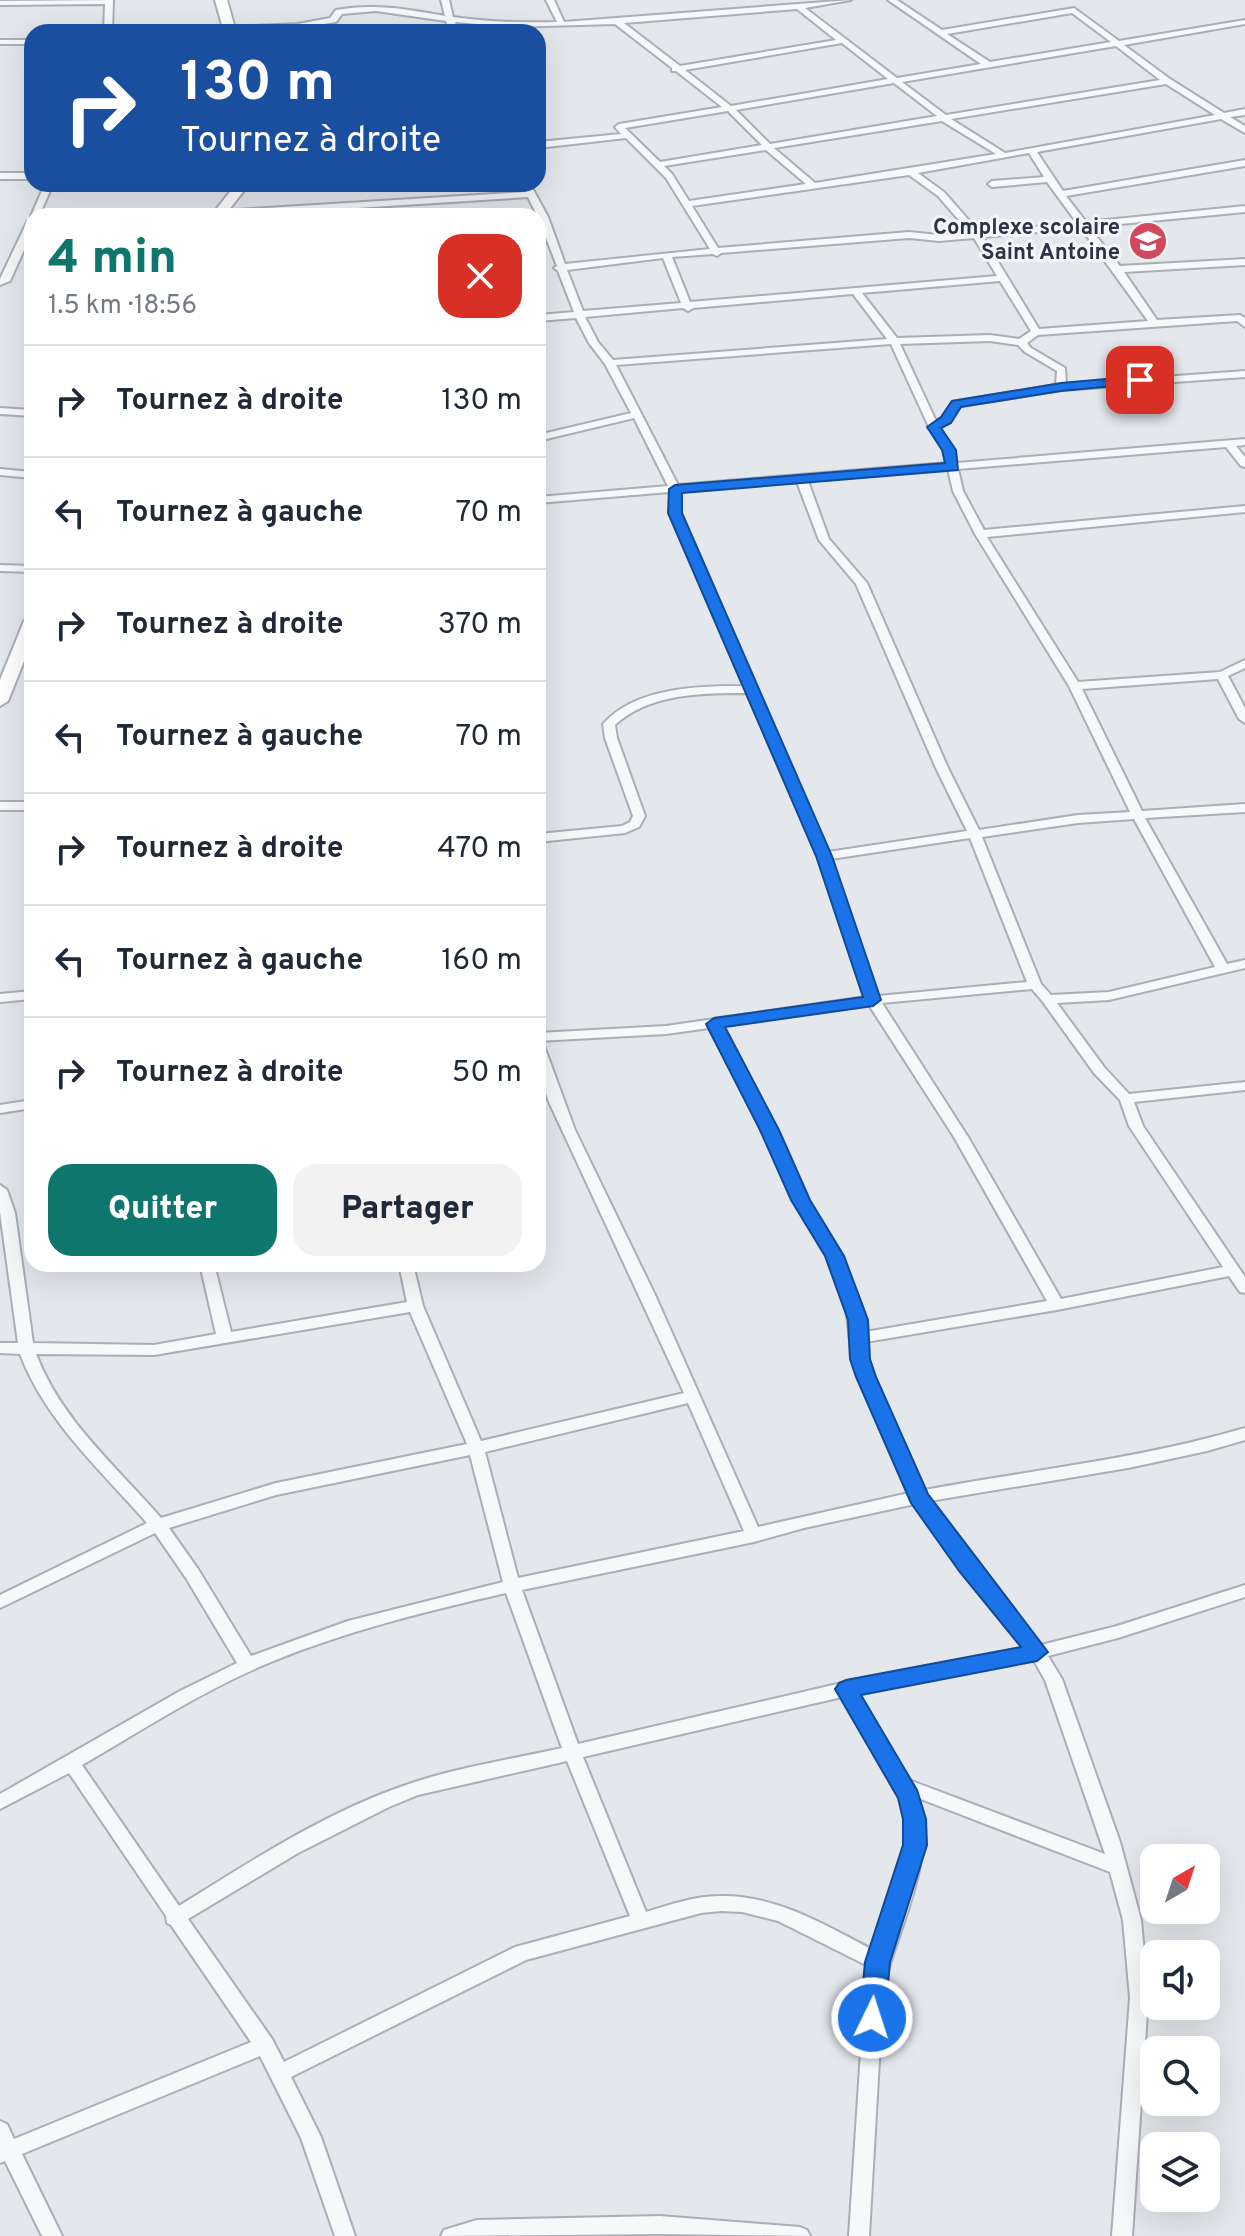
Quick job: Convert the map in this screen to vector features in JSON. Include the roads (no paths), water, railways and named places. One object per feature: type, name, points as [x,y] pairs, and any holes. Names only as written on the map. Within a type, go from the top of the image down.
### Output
[{"type":"street","points":[[221,0],[227,24]]},
{"type":"street","points":[[452,0],[445,0],[452,24]]},
{"type":"street","points":[[550,0],[561,23]]},
{"type":"street","points":[[318,24],[333,20],[339,12],[366,6],[452,20],[561,23],[800,8],[847,0]]},
{"type":"street","points":[[892,0],[990,66]]},
{"type":"street","points":[[0,3],[109,1],[108,24]]},
{"type":"street","points":[[800,8],[947,120],[1003,155]]},
{"type":"street","points":[[943,32],[1074,10],[1167,81],[1245,130]]},
{"type":"street","points":[[617,21],[728,108],[813,186]]},
{"type":"street","points":[[717,253],[657,165],[624,136],[619,127],[897,83],[1245,22]]},
{"type":"street","points":[[675,69],[842,41]]},
{"type":"street","points":[[0,42],[24,42]]},
{"type":"street","points":[[657,165],[947,120],[1167,81]]},
{"type":"street","points":[[686,204],[911,172],[1245,112]]},
{"type":"street","points":[[546,144],[624,136]]},
{"type":"street","points":[[1032,151],[1082,225],[1120,269],[1154,323]]},
{"type":"street","points":[[1061,194],[1245,163]]},
{"type":"street","points":[[911,172],[941,194],[977,235],[1036,332]]},
{"type":"street","points":[[0,176],[24,176]]},
{"type":"street","points":[[992,184],[1049,179]]},
{"type":"street","points":[[224,208],[237,192]]},
{"type":"street","points":[[325,208],[503,192]]},
{"type":"street","points":[[402,203],[404,208]]},
{"type":"street","points":[[559,268],[666,255],[909,235],[939,238],[977,235],[1245,209]]},
{"type":"street","points":[[546,233],[580,316],[594,343],[610,363],[675,489],[675,513],[824,856],[873,1000],[961,1137],[1057,1305]]},
{"type":"street","points":[[0,282],[5,281],[24,239]]},
{"type":"street","points":[[666,255],[688,308]]},
{"type":"street","points":[[1120,269],[1245,262]]},
{"type":"street","points":[[546,318],[688,308],[1002,278]]},
{"type":"street","points":[[857,293],[894,341],[934,427],[949,450],[958,491],[980,534],[1075,686],[1138,816],[1222,968]]},
{"type":"street","points":[[610,363],[894,341],[990,338],[1021,342],[1036,332],[1243,320]]},
{"type":"street","points":[[1021,342],[1028,350],[1062,370],[1061,387]]},
{"type":"street","points":[[934,427],[946,420],[956,404],[965,400],[1061,387],[1245,374]]},
{"type":"street","points":[[0,411],[24,412]]},
{"type":"street","points":[[546,436],[635,415]]},
{"type":"street","points":[[546,499],[1245,442]]},
{"type":"street","points":[[1229,443],[1245,464]]},
{"type":"street","points":[[0,472],[24,474]]},
{"type":"street","points":[[802,480],[824,540],[861,583],[942,768],[975,835],[1035,985],[1099,1070],[1126,1099],[1136,1126],[1245,1288]]},
{"type":"street","points":[[980,534],[1245,509]]},
{"type":"street","points":[[0,568],[24,569]]},
{"type":"street","points":[[0,701],[5,669],[24,635]]},
{"type":"street","points":[[1075,686],[1222,675],[1245,663]]},
{"type":"street","points":[[1222,675],[1245,719]]},
{"type":"street","points":[[546,837],[625,829],[635,824],[639,816],[611,738],[609,724],[618,713],[639,703],[680,695],[753,689]]},
{"type":"street","points":[[0,806],[24,806]]},
{"type":"street","points":[[824,856],[1078,819],[1245,808]]},
{"type":"street","points":[[1048,999],[1109,996],[1245,964]]},
{"type":"street","points":[[546,1036],[714,1024],[873,1000],[1035,985]]},
{"type":"street","points":[[0,998],[24,996]]},
{"type":"street","points":[[714,1024],[770,1130],[800,1200],[834,1256],[854,1306],[860,1359],[866,1377],[919,1497],[967,1565],[1037,1652],[1053,1679],[1118,1867],[1132,1920],[1139,1998],[1122,2236]]},
{"type":"street","points":[[546,1076],[595,1191],[632,1261],[754,1536]]},
{"type":"street","points":[[1126,1099],[1245,1086]]},
{"type":"street","points":[[0,1109],[24,1105]]},
{"type":"street","points":[[0,1190],[13,1241],[24,1348],[55,1405],[158,1525],[248,1666]]},
{"type":"street","points":[[859,1338],[1057,1305],[1233,1270]]},
{"type":"street","points":[[209,1272],[224,1336]]},
{"type":"street","points":[[408,1272],[415,1306],[476,1448],[512,1586],[572,1752],[641,1921]]},
{"type":"street","points":[[0,1348],[154,1350],[415,1306]]},
{"type":"street","points":[[0,1602],[158,1525],[276,1489],[476,1448],[693,1396]]},
{"type":"street","points":[[0,1802],[73,1765],[248,1666],[303,1642],[512,1586],[754,1536],[919,1497],[1160,1456],[1245,1434]]},
{"type":"street","points":[[174,1918],[287,1848],[352,1813],[415,1789],[846,1689],[1037,1652],[1118,1632],[1245,1591]]},
{"type":"street","points":[[846,1689],[909,1797],[915,1845],[878,1962],[859,2236]]},
{"type":"street","points":[[73,1765],[174,1918],[265,2045],[311,2137],[345,2236]]},
{"type":"street","points":[[901,1784],[1118,1867]]},
{"type":"street","points":[[280,2073],[522,1953],[719,1903],[752,1905],[794,1920],[878,1962]]},
{"type":"street","points":[[5,2152],[265,2045]]},
{"type":"street","points":[[0,2130],[5,2152],[52,2236]]},
{"type":"street","points":[[451,2236],[477,2229],[587,2225],[660,2225],[800,2236]]},
{"type":"place","name":"Complexe scolaire Saint Antoine","points":[[1148,241]]}]
